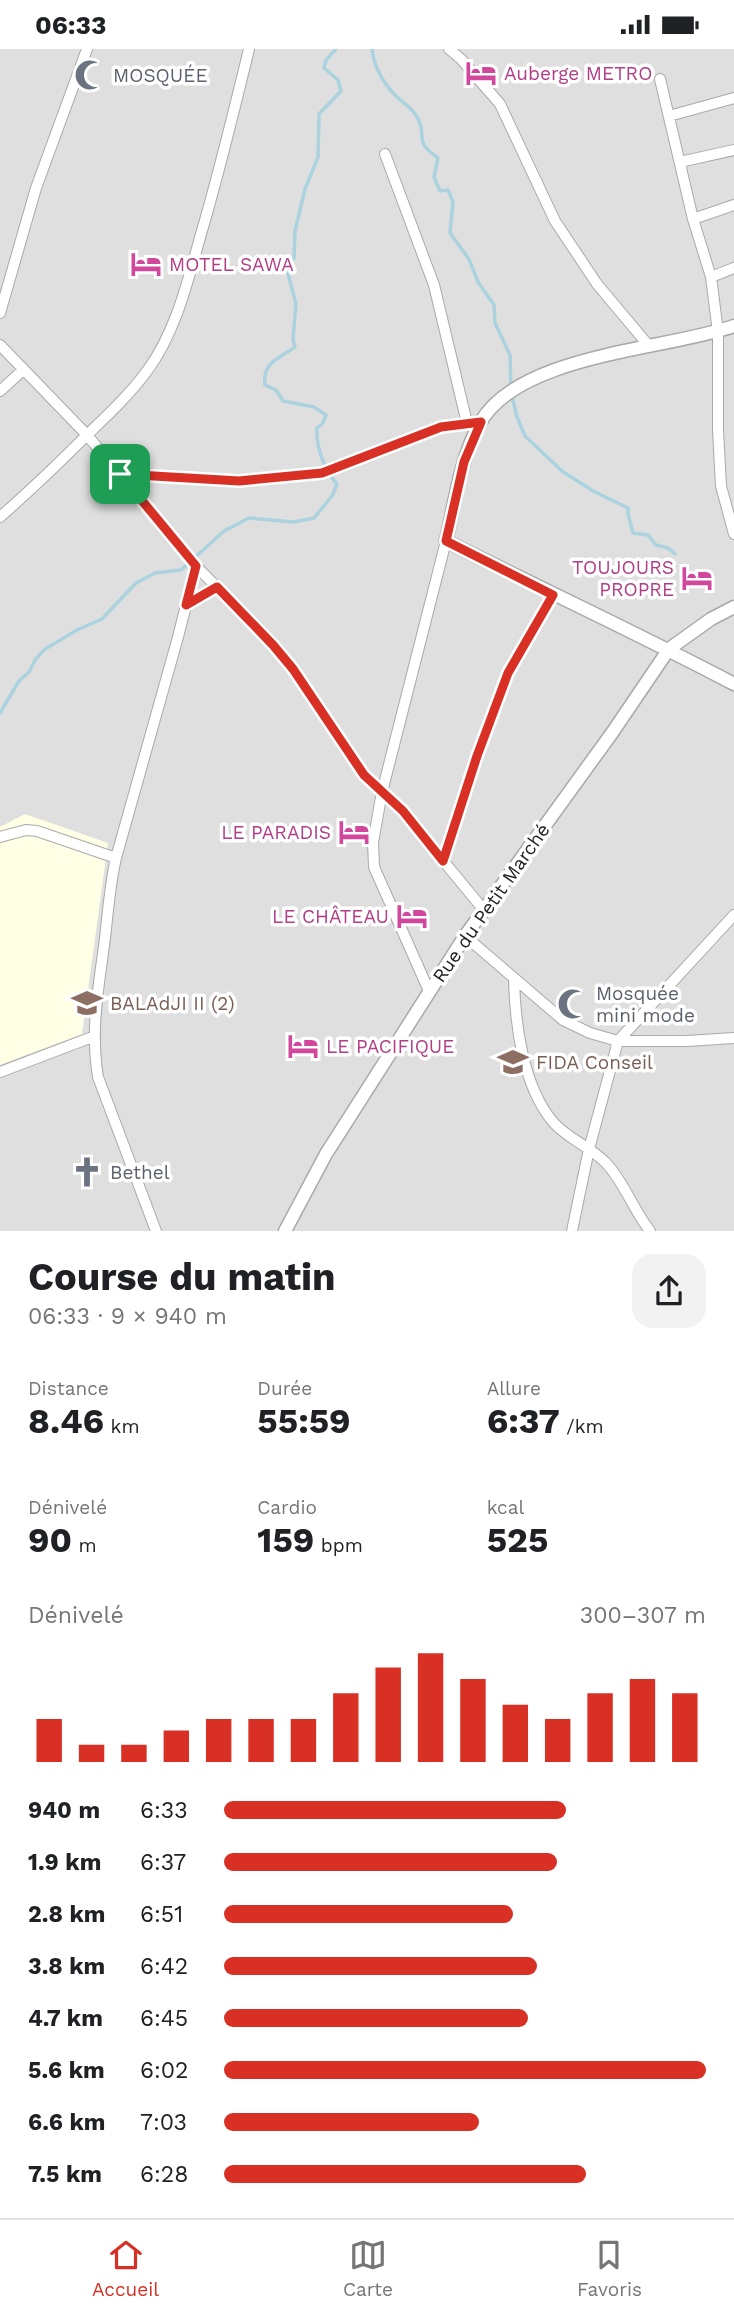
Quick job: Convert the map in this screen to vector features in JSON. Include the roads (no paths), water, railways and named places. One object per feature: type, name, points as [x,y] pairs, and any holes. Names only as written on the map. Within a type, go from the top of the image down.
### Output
[{"type":"street","points":[[0,313],[36,188],[87,49]]},
{"type":"street","points":[[0,517],[87,435],[146,372],[164,341],[178,309],[221,165],[249,49]]},
{"type":"street","points":[[449,49],[500,104],[555,222],[597,284],[649,346]]},
{"type":"street","points":[[660,79],[693,219],[711,277],[718,332],[721,486],[734,534]]},
{"type":"street","points":[[669,115],[734,98]]},
{"type":"street","points":[[680,162],[734,150]]},
{"type":"street","points":[[385,153],[434,285],[467,423]]},
{"type":"street","points":[[693,219],[734,205]]},
{"type":"street","points":[[711,277],[734,268]]},
{"type":"street","points":[[429,991],[374,867],[373,842],[382,792],[464,462],[481,422],[501,400],[530,380],[576,362],[718,332],[734,326]]},
{"type":"street","points":[[0,345],[87,435],[193,562],[245,613],[280,653],[364,775],[403,811],[483,909]]},
{"type":"street","points":[[0,391],[23,370]]},
{"type":"street","points":[[120,474],[239,481],[327,471],[441,427],[481,422]]},
{"type":"street","points":[[446,541],[669,649],[734,684]]},
{"type":"street","points":[[156,1231],[98,1077],[94,1036],[96,992],[116,857],[186,605],[193,562]]},
{"type":"street","points":[[186,605],[217,587]]},
{"type":"street","points":[[443,861],[477,756],[508,673],[553,595]]},
{"type":"street","name":"Rue du Petit Marché","points":[[285,1231],[326,1154],[465,936],[612,733],[669,649],[711,619],[734,607]]},
{"type":"street","points":[[0,837],[26,830],[37,831],[116,857]]},
{"type":"street","points":[[572,1231],[589,1149],[618,1041],[734,915]]},
{"type":"street","points":[[465,936],[563,1020],[590,1033],[618,1041],[734,1038]]},
{"type":"street","points":[[514,979],[520,1039],[529,1077],[555,1124],[605,1163],[623,1185],[650,1231]]},
{"type":"street","points":[[0,1072],[94,1036]]},
{"type":"waterway","points":[[0,713],[19,681],[45,649],[102,619],[136,583],[155,573],[181,570],[224,531],[249,518],[294,522],[314,518],[332,496],[337,484],[322,458],[317,436],[317,428],[326,415],[314,407],[283,401],[276,390],[265,385],[265,377],[273,361],[295,347],[293,339],[296,304],[287,270],[294,258],[295,231],[305,189],[318,157],[319,114],[341,91],[338,80],[324,68],[326,60],[336,49]]},
{"type":"waterway","points":[[372,49],[377,69],[384,81],[415,114],[422,129],[425,146],[438,158],[434,177],[440,191],[448,190],[453,202],[450,233],[469,259],[478,282],[494,305],[495,323],[510,355],[511,392],[525,436],[562,471],[593,491],[628,508],[633,533],[648,535],[656,545],[668,548],[675,554]]},
{"type":"place","name":"Auberge METRO","points":[[481,73]]},
{"type":"place","name":"MOSQUÉE","points":[[90,75]]},
{"type":"place","name":"MOTEL SAWA","points":[[146,264]]},
{"type":"place","name":"TOUJOURS PROPRE","points":[[697,578]]},
{"type":"place","name":"LE PARADIS","points":[[354,832]]},
{"type":"place","name":"LE CHÂTEAU","points":[[412,916]]},
{"type":"place","name":"BALAdJI II (2)","points":[[87,1003]]},
{"type":"place","name":"Mosquée mini mode","points":[[573,1004]]},
{"type":"place","name":"LE PACIFIQUE","points":[[303,1046]]},
{"type":"place","name":"FIDA Conseil","points":[[513,1062]]},
{"type":"place","name":"Bethel","points":[[87,1172]]}]
